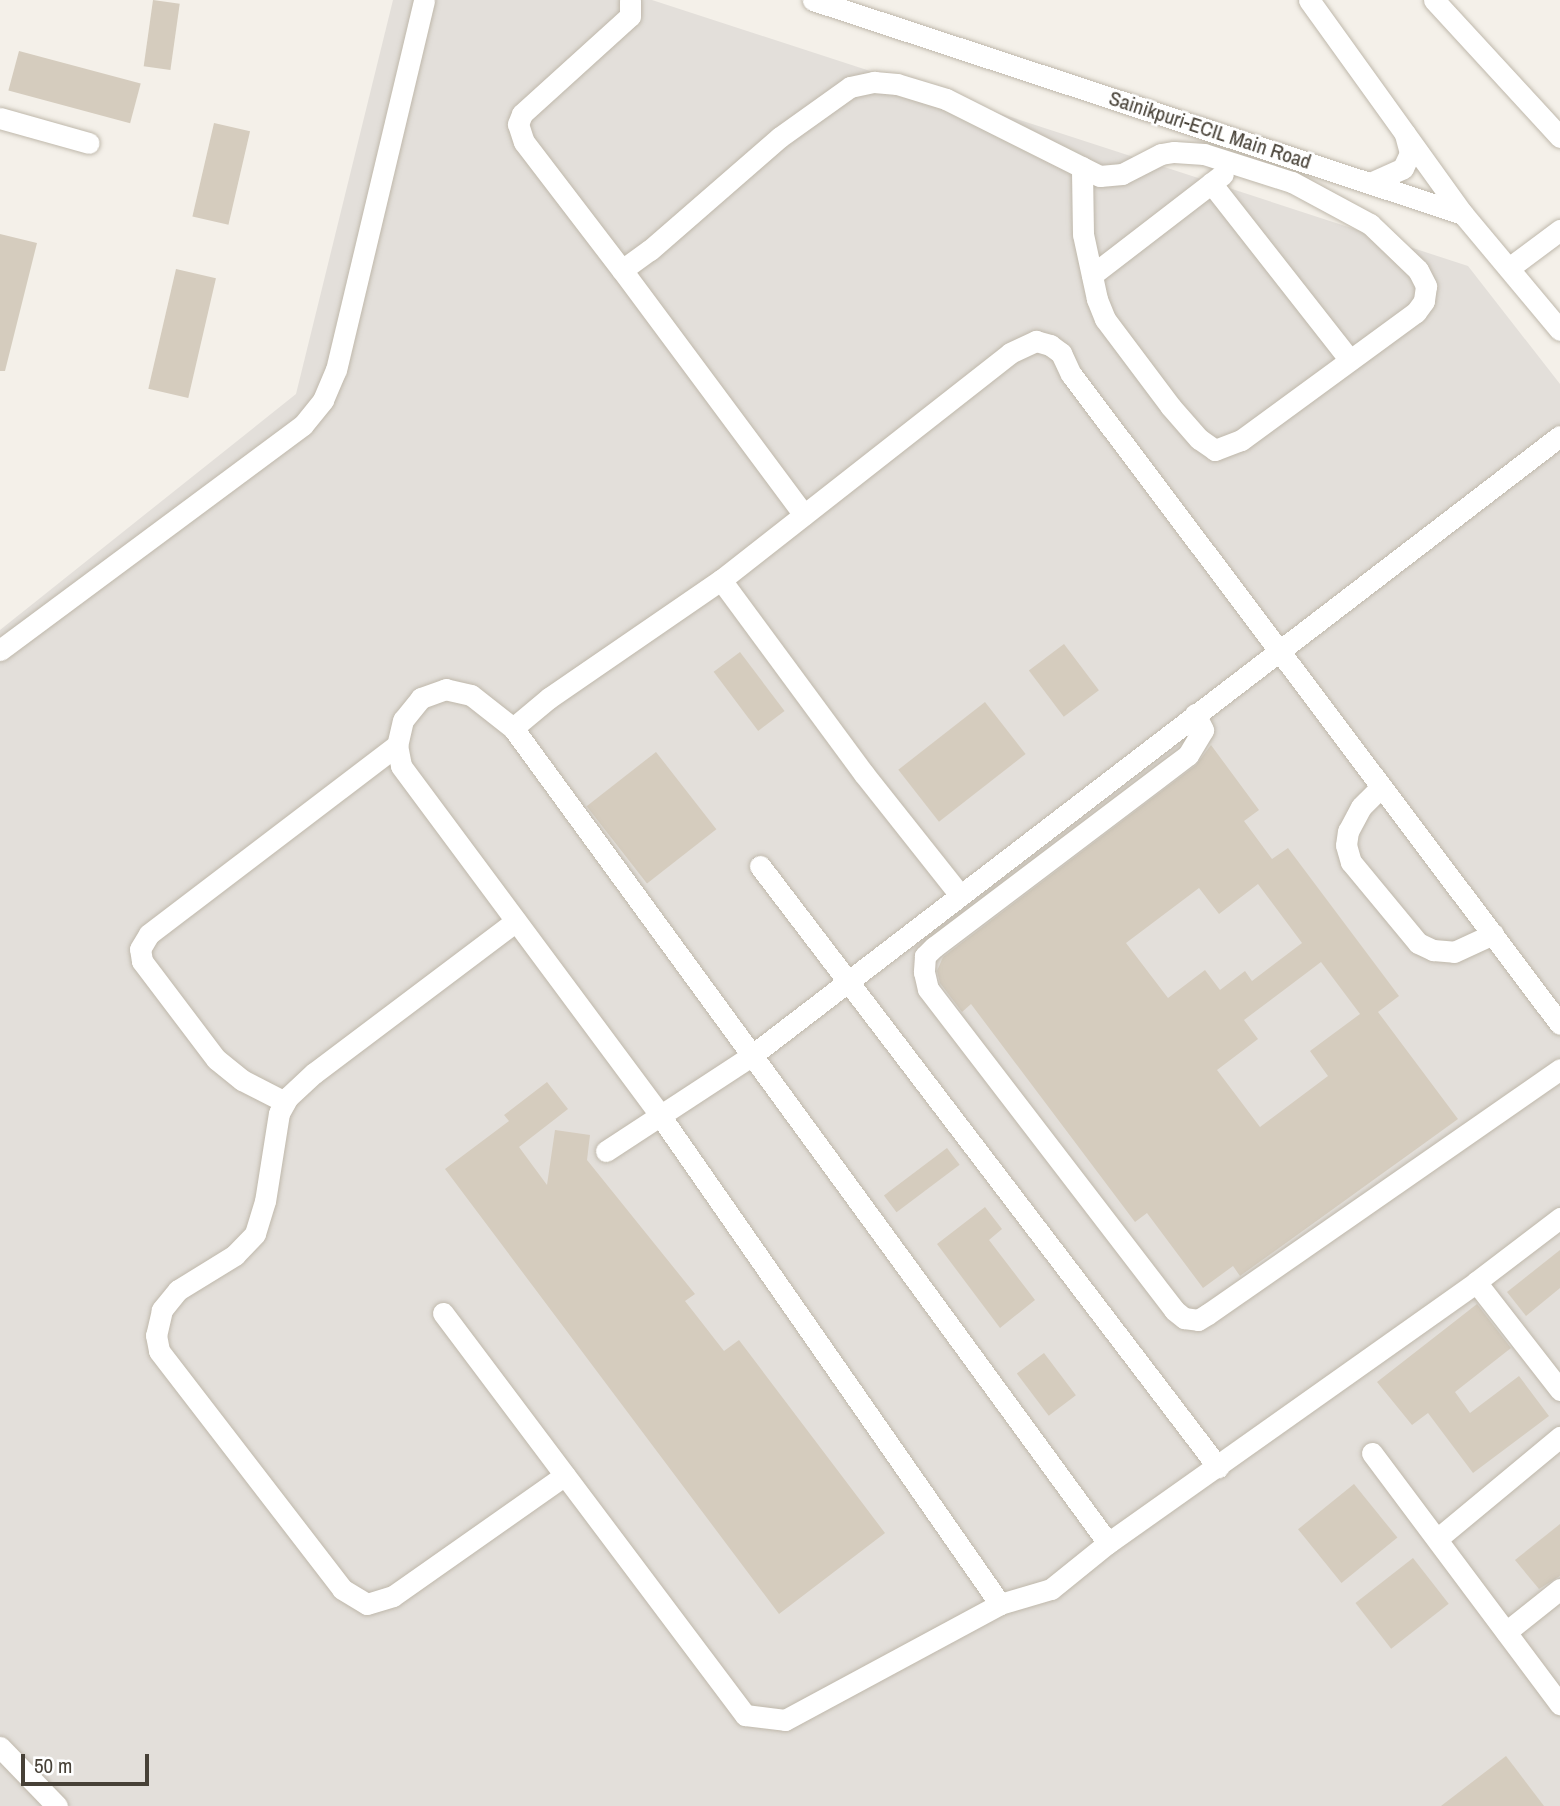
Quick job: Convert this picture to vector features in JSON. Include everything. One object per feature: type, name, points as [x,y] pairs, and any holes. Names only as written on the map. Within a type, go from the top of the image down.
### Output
[{"type":"street","points":[[0,650],[303,425],[323,400],[336,370],[424,0]]},
{"type":"street","points":[[630,0],[630,16],[522,114],[518,124],[524,142],[804,515]]},
{"type":"street","name":"Sainikpuri-ECIL Main Road","points":[[813,0],[1463,214]]},
{"type":"street","points":[[1309,0],[1463,214],[1560,330]]},
{"type":"street","points":[[1434,0],[1560,137]]},
{"type":"street","points":[[622,270],[650,250],[780,137],[850,87],[874,82],[897,84],[946,99],[1082,167],[1100,176],[1112,176],[1161,154],[1174,152],[1204,154],[1292,182],[1370,224],[1418,270],[1426,286],[1424,301],[1416,312],[1241,440],[1215,450],[1199,439],[1171,407],[1105,319],[1092,275],[1080,213],[1082,167]]},
{"type":"street","points":[[0,118],[89,143]]},
{"type":"street","points":[[1370,183],[1402,168],[1410,153],[1404,132]]},
{"type":"street","points":[[1092,275],[1235,164]]},
{"type":"street","points":[[1211,183],[1350,360]]},
{"type":"street","points":[[1509,268],[1560,230]]},
{"type":"street","points":[[513,728],[550,698],[721,580],[1010,353],[1036,341],[1050,345],[1061,353],[1071,374],[1560,1024]]},
{"type":"street","points":[[606,1151],[751,1056],[846,980],[1560,436]]},
{"type":"street","points":[[721,580],[864,774],[959,894]]},
{"type":"street","points":[[1000,1604],[659,1114],[401,766],[397,745],[402,720],[421,698],[446,689],[471,695],[513,728],[1108,1543]]},
{"type":"street","points":[[1195,714],[1203,730],[1188,755],[933,947],[925,957],[924,972],[928,989],[1174,1310],[1184,1318],[1198,1320],[1208,1314],[1560,1069]]},
{"type":"street","points":[[285,1102],[242,1080],[216,1059],[142,961],[140,949],[149,934],[397,745]]},
{"type":"street","points":[[1381,787],[1361,807],[1348,831],[1346,845],[1352,862],[1418,943],[1433,950],[1454,952],[1493,934]]},
{"type":"street","points":[[760,866],[1218,1467]]},
{"type":"street","points":[[516,921],[314,1073],[285,1102],[279,1113],[265,1201],[255,1234],[235,1255],[177,1290],[163,1310],[156,1335],[159,1351],[342,1589],[367,1604],[393,1597],[565,1475]]},
{"type":"street","points":[[443,1313],[745,1715],[785,1720],[1000,1604],[1051,1589],[1108,1543],[1476,1282],[1560,1217]]},
{"type":"street","points":[[1476,1282],[1560,1390]]},
{"type":"street","points":[[1437,1539],[1560,1437]]},
{"type":"street","points":[[1372,1453],[1560,1704]]},
{"type":"street","points":[[1506,1632],[1560,1589]]},
{"type":"street","points":[[0,1747],[57,1806]]},
{"type":"shaded area","points":[[393,0],[652,0],[1468,266],[1560,384],[1560,1806],[0,1806],[0,630],[296,394]]},
{"type":"building","points":[[153,0],[180,4],[170,70],[144,66]]},
{"type":"building","points":[[19,51],[141,84],[130,123],[8,91]]},
{"type":"building","points":[[214,123],[250,131],[228,225],[192,217]]},
{"type":"building","points":[[0,234],[37,243],[5,371],[0,371]]},
{"type":"building","points":[[176,269],[216,278],[188,398],[148,389]]},
{"type":"building","points":[[1064,644],[1099,690],[1064,717],[1029,670]]},
{"type":"building","points":[[740,652],[785,711],[758,731],[714,672]]},
{"type":"building","points":[[985,702],[1026,754],[939,822],[898,770]]},
{"type":"building","points":[[1211,745],[1259,810],[1244,821],[1272,859],[1288,848],[1399,996],[1378,1012],[1458,1119],[1240,1276],[1233,1266],[1203,1288],[1147,1213],[1135,1222],[971,1004],[962,1012],[940,983],[937,971],[943,957],[1196,765]],"holes":[[[1258,884],[1302,943],[1252,981],[1245,971],[1220,990],[1205,970],[1168,998],[1126,943],[1199,888],[1219,914]],[[1321,962],[1360,1014],[1310,1051],[1328,1076],[1260,1127],[1217,1070],[1258,1039],[1244,1020]]]},
{"type":"building","points":[[656,752],[716,829],[647,883],[587,806]]},
{"type":"building","points":[[547,1082],[568,1109],[519,1147],[547,1185],[555,1130],[590,1135],[587,1160],[695,1294],[685,1301],[724,1351],[739,1340],[885,1533],[779,1614],[445,1169],[509,1121],[504,1115]]},
{"type":"building","points":[[947,1148],[960,1165],[897,1212],[884,1196]]},
{"type":"building","points":[[985,1207],[1002,1229],[989,1240],[1035,1300],[1000,1328],[937,1244]]},
{"type":"building","points":[[1560,1250],[1560,1288],[1526,1316],[1507,1292]]},
{"type":"building","points":[[1477,1304],[1511,1348],[1455,1392],[1470,1413],[1519,1376],[1549,1416],[1473,1473],[1428,1413],[1412,1425],[1377,1382]]},
{"type":"building","points":[[1044,1353],[1076,1395],[1049,1416],[1017,1373]]},
{"type":"building","points":[[1354,1484],[1397,1538],[1341,1583],[1298,1529]]},
{"type":"building","points":[[1560,1524],[1560,1576],[1539,1589],[1515,1560]]},
{"type":"building","points":[[1413,1558],[1449,1604],[1391,1649],[1355,1603]]},
{"type":"building","points":[[1506,1756],[1544,1806],[1441,1806]]}]
